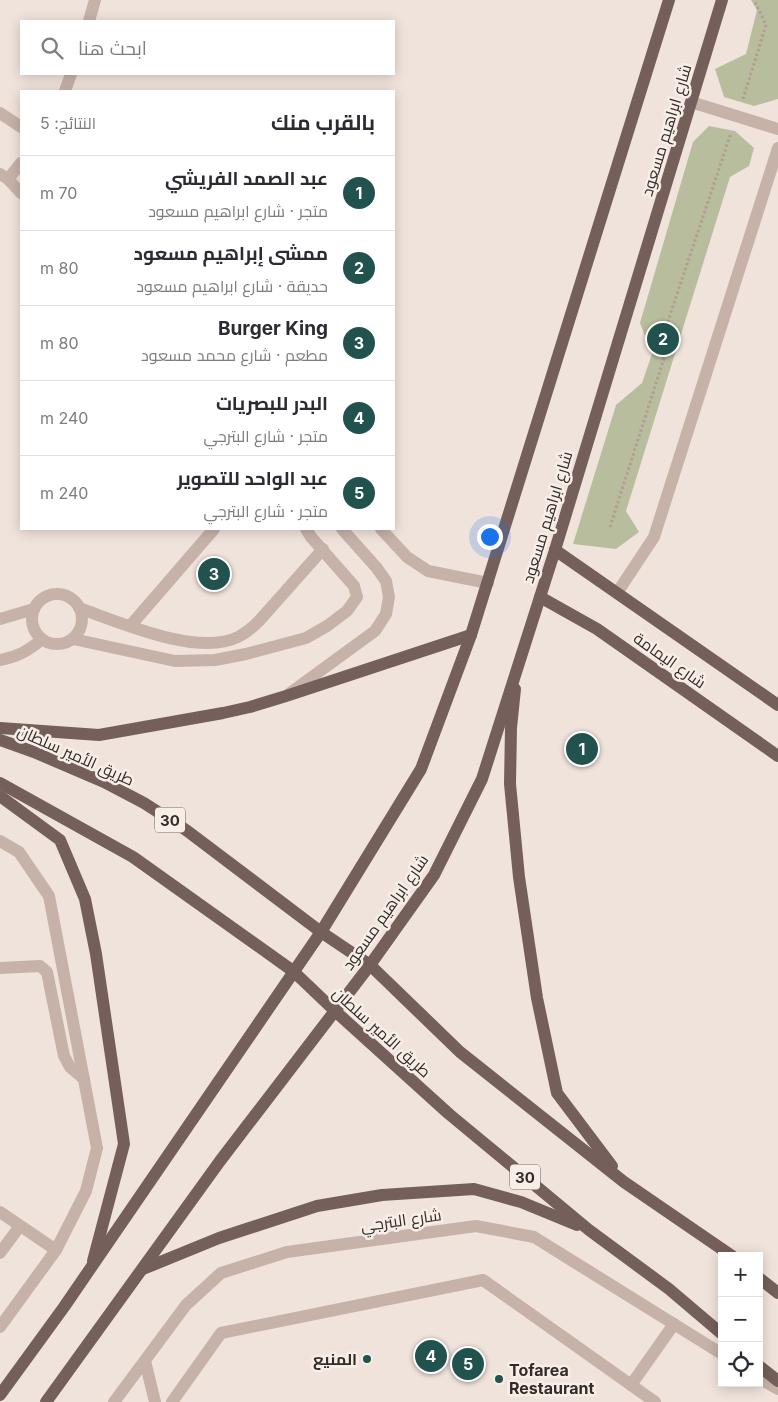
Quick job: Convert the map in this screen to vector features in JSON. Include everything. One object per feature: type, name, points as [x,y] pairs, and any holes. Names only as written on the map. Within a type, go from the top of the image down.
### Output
[{"type":"main road","points":[[0,1395],[64,1307],[321,932],[421,769],[471,635],[488,583],[669,0]]},
{"type":"main road","name":"شارع ابراهيم مسعود","points":[[335,1011],[434,875],[482,779],[518,661],[540,597],[722,0]]},
{"type":"main road","name":"شارع اليمامة","points":[[554,550],[778,706]]},
{"type":"main road","name":"شارع اليمامة","points":[[540,597],[597,629],[778,756]]},
{"type":"main road","points":[[0,728],[99,734],[223,713],[286,696],[471,635]]},
{"type":"main road","points":[[518,661],[511,728],[510,784],[518,877],[537,998],[557,1093],[624,1182]]},
{"type":"main road","name":"طريق الأمير سلطان","points":[[0,740],[34,752],[104,782],[186,830],[321,932],[370,965],[460,1052],[624,1182],[726,1252]]},
{"type":"main road","name":"طريق الأمير سلطان","points":[[0,783],[134,857],[294,971],[335,1011],[449,1114],[589,1230],[669,1289],[718,1331]]},
{"type":"main road","points":[[0,796],[60,840],[85,899],[96,954],[124,1144],[92,1262],[64,1307]]},
{"type":"main road","points":[[46,1402],[220,1161],[335,1011]]},
{"type":"main road","points":[[143,1269],[219,1238],[317,1206],[382,1195],[474,1189],[521,1202],[589,1230]]},
{"type":"main road","points":[[763,1281],[778,1293]]},
{"type":"main road","points":[[763,1369],[778,1381]]},
{"type":"street","points":[[89,20],[95,0]]},
{"type":"street","points":[[65,90],[71,75]]},
{"type":"street","points":[[691,102],[778,129]]},
{"type":"street","points":[[0,113],[20,126]]},
{"type":"street","points":[[617,593],[654,537],[778,148]]},
{"type":"street","points":[[20,164],[4,177],[20,192]]},
{"type":"street","points":[[131,625],[213,530]]},
{"type":"street","points":[[73,639],[175,661],[194,662],[246,654],[306,638],[327,626],[347,611],[356,597],[354,586],[307,530]]},
{"type":"street","points":[[286,696],[375,631],[386,614],[389,597],[386,581],[343,530]]},
{"type":"street","points":[[382,530],[407,557],[428,571],[488,583]]},
{"type":"street","points":[[79,608],[166,637],[196,642],[219,642],[237,638],[259,621],[322,549]]},
{"type":"street","points":[[50,595],[62,595],[72,599],[79,608],[82,619],[80,630],[73,639],[62,644],[51,644],[41,640],[34,631],[31,620],[34,609],[40,600],[50,595]]},
{"type":"street","points":[[0,619],[34,609]]},
{"type":"street","points":[[0,660],[25,653],[41,640]]},
{"type":"street","points":[[0,841],[19,852],[49,896],[98,1148],[86,1192],[56,1250],[0,1327]]},
{"type":"street","points":[[0,968],[40,966],[44,968],[49,976],[66,1062],[84,1078]]},
{"type":"street","points":[[0,1212],[56,1250]]},
{"type":"street","points":[[0,1253],[20,1226]]},
{"type":"street","name":"شارع البترجي","points":[[114,1402],[186,1305],[221,1273],[287,1252],[476,1226],[534,1236],[718,1352]]},
{"type":"street","points":[[172,1402],[221,1333],[482,1280],[655,1402]]},
{"type":"street","points":[[631,1385],[674,1324]]},
{"type":"street","points":[[145,1360],[155,1402]]},
{"type":"street","points":[[763,1380],[778,1389]]},
{"type":"path","points":[[610,527],[667,349],[663,336],[766,25],[754,0]]},
{"type":"green space","points":[[751,0],[778,0],[778,99],[754,106],[724,97],[715,69],[746,54],[757,10]]},
{"type":"green space","points":[[709,126],[735,131],[754,148],[749,166],[730,177],[626,511],[639,532],[616,549],[573,544],[616,405],[642,383],[652,354],[640,323],[693,142]]},
{"type":"place","name":"ممشى إبراهيم مسعود","points":[[663,339]]},
{"type":"place","name":"Burger King","points":[[214,574]]},
{"type":"place","name":"عبد الصمد الفريشي","points":[[582,749]]},
{"type":"place","name":"البدر للبصريات","points":[[431,1356]]},
{"type":"place","name":"المنيع","points":[[367,1359]]},
{"type":"place","name":"عبد الواحد للتصوير","points":[[468,1364]]},
{"type":"place","name":"Tofarea Restaurant","points":[[499,1379]]}]
